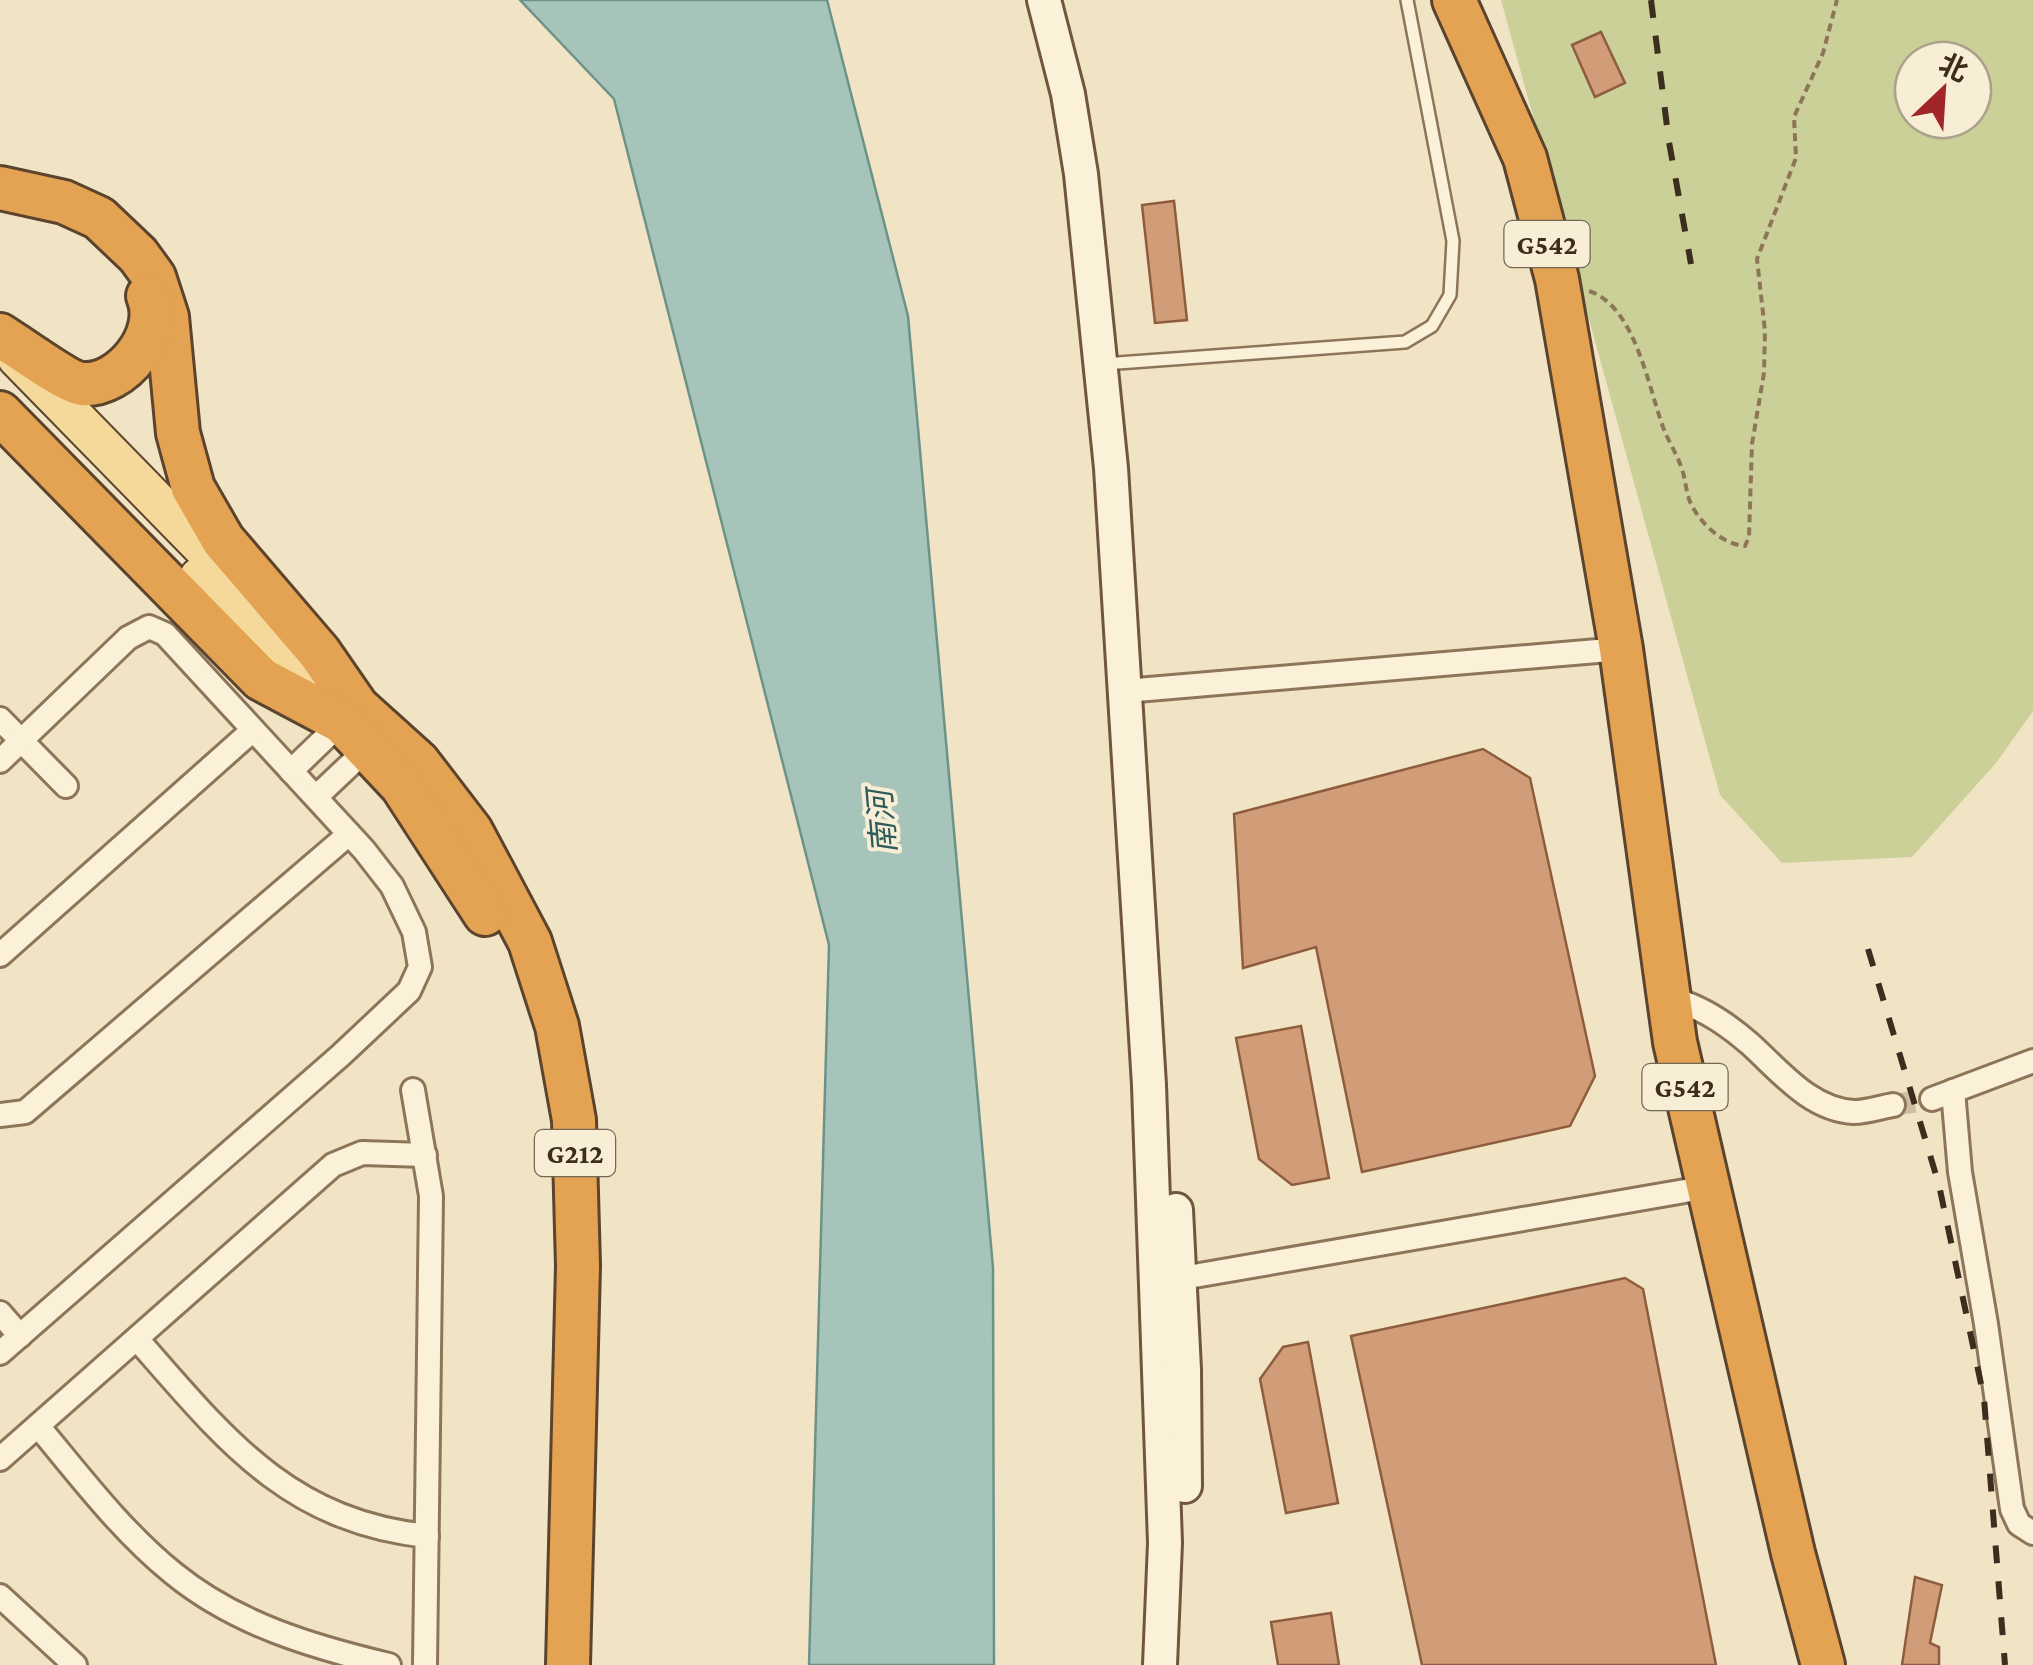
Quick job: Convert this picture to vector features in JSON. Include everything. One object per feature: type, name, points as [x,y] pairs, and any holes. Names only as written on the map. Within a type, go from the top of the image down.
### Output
[{"type":"highway","name":"G542","points":[[1454,0],[1524,158],[1556,280],[1597,500],[1658,1039],[1823,1665]]},
{"type":"highway","points":[[0,188],[64,202],[99,218],[138,255],[154,278],[167,317],[178,434],[193,488],[223,540],[320,652],[363,727]]},
{"type":"highway","points":[[0,200],[59,212],[95,233],[133,270],[153,308],[149,332],[138,354],[120,371],[99,382],[78,384],[0,338]]},
{"type":"highway","points":[[0,413],[261,679],[363,727]]},
{"type":"highway","name":"G542","points":[[1612,650],[1700,1189],[1773,1557],[1802,1665]]},
{"type":"highway","name":"G212","points":[[363,727],[478,900],[516,981],[540,1063],[555,1162],[544,1665]]},
{"type":"highway","name":"G212","points":[[363,727],[418,762],[471,831],[530,942],[558,1026],[574,1120],[578,1266],[568,1665]]},
{"type":"main road","points":[[0,338],[363,727]]},
{"type":"main road","points":[[0,376],[363,727]]},
{"type":"street","points":[[1044,0],[1068,94],[1109,364]]},
{"type":"street","points":[[1066,0],[1086,83],[1099,166],[1110,468],[1134,690],[1149,1086],[1168,1280],[1184,1369],[1185,1532],[1180,1665]]},
{"type":"street","points":[[0,761],[128,638],[150,626],[165,634],[392,886],[414,932],[420,967],[409,991],[341,1055],[0,1352]]},
{"type":"street","points":[[1134,690],[1612,650]]},
{"type":"street","points":[[0,718],[66,786]]},
{"type":"street","points":[[291,771],[363,727]]},
{"type":"street","points":[[316,798],[363,727]]},
{"type":"street","points":[[0,955],[253,730]]},
{"type":"street","points":[[0,1116],[26,1112],[349,834]]},
{"type":"street","points":[[1668,998],[1694,1004],[1752,1046],[1790,1083],[1821,1101],[1853,1112],[1892,1105]]},
{"type":"street","points":[[2033,1062],[1943,1095],[1986,1324],[2012,1509],[2019,1524],[2033,1533]]},
{"type":"street","points":[[413,1090],[432,1196],[426,1665]]},
{"type":"street","points":[[0,1459],[333,1165],[362,1153],[424,1155]]},
{"type":"street","points":[[1168,1280],[1700,1189]]},
{"type":"street","points":[[1160,1665],[1168,1280]]},
{"type":"street","points":[[0,1313],[20,1336]]},
{"type":"street","points":[[137,1339],[215,1428],[261,1471],[304,1500],[355,1522],[427,1536]]},
{"type":"street","points":[[38,1426],[108,1510],[173,1573],[220,1604],[285,1637],[390,1665]]},
{"type":"street","points":[[0,1596],[76,1665]]},
{"type":"lane","points":[[1109,364],[1405,342],[1432,326],[1450,295],[1453,241],[1407,0]]},
{"type":"path","points":[[1556,280],[1607,297],[1630,332],[1654,389],[1691,504],[1717,535],[1732,545],[1745,546],[1749,537],[1752,444],[1764,373],[1765,331],[1757,258],[1796,158],[1794,117],[1823,53],[1837,0]]},
{"type":"green space","points":[[1501,0],[2033,0],[2033,711],[1996,763],[1912,857],[1782,863],[1720,795]]},
{"type":"water","name":"南河","points":[[520,0],[827,0],[908,316],[993,1268],[994,1665],[809,1665],[829,945],[614,99]]},
{"type":"building","points":[[1601,32],[1625,83],[1595,97],[1572,45]]},
{"type":"building","points":[[1174,201],[1187,320],[1155,323],[1142,205]]},
{"type":"building","points":[[1483,749],[1530,778],[1595,1076],[1570,1126],[1362,1172],[1316,947],[1243,968],[1234,814]]},
{"type":"building","points":[[1301,1026],[1329,1178],[1292,1185],[1259,1159],[1236,1038]]},
{"type":"building","points":[[1625,1278],[1643,1289],[1716,1665],[1422,1665],[1351,1336]]},
{"type":"building","points":[[1308,1342],[1338,1503],[1286,1513],[1260,1379],[1283,1347]]},
{"type":"building","points":[[1915,1577],[1942,1585],[1930,1643],[1939,1647],[1939,1665],[1902,1665]]},
{"type":"building","points":[[1331,1613],[1339,1665],[1278,1665],[1271,1622]]},
{"type":"tunnel","points":[[1893,1105],[1932,1099]]},
{"type":"railway","points":[[1651,0],[1669,142],[1691,264]]},
{"type":"railway","points":[[1868,949],[1939,1185],[1984,1398],[2005,1665]]}]
